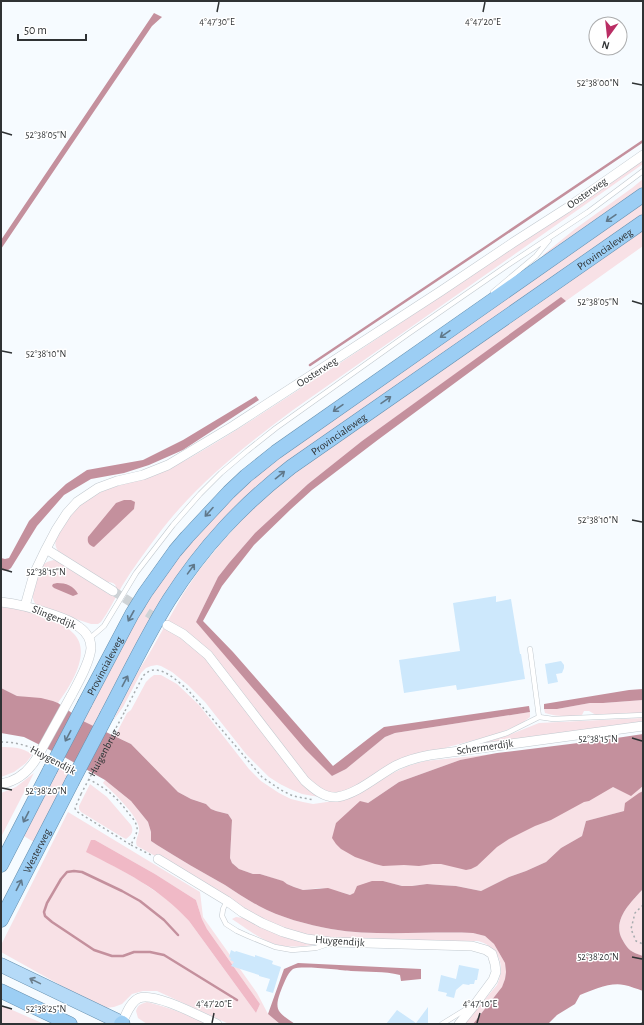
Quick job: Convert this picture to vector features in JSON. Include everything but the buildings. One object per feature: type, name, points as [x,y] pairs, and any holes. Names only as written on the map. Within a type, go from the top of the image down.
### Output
[{"type":"highway","name":"Provincialeweg","points":[[1,865],[128,621],[145,593],[187,537],[229,492],[276,452],[643,195]]},
{"type":"highway","name":"Provincialeweg","points":[[107,716],[168,601],[203,552],[246,504],[291,466],[643,222]]},
{"type":"highway","name":"Huigenbrug","points":[[78,779],[107,716]]},
{"type":"highway","name":"Westerweg","points":[[1,920],[78,779]]},
{"type":"highway","points":[[1,991],[70,1024]]},
{"type":"main road","points":[[7,967],[122,1024]]},
{"type":"street","name":"Oosterweg","points":[[25,606],[34,574],[46,548],[67,513],[77,502],[98,488],[168,465],[233,426],[567,208],[643,154]]},
{"type":"street","points":[[46,548],[113,591]]},
{"type":"street","name":"Slingerdijk","points":[[1,602],[25,606],[71,622],[80,627],[89,639]]},
{"type":"street","points":[[167,625],[183,634],[208,655],[305,781],[320,793],[336,797]]},
{"type":"street","points":[[36,751],[80,679],[91,648],[89,639]]},
{"type":"street","name":"Schermerdijk","points":[[336,797],[352,792],[396,766],[415,758],[444,752],[643,726]]},
{"type":"street","name":"Huygendijk","points":[[1,784],[10,782],[32,766],[36,751]]},
{"type":"street","name":"Huygendijk","points":[[158,859],[262,923],[283,932],[307,939],[331,942],[472,946],[486,950],[492,954],[496,972],[493,980],[459,1024]]},
{"type":"street","points":[[122,1024],[130,1006],[135,1001],[141,998],[153,997],[178,1006],[217,1024]]},
{"type":"lane","name":"Provincialeweg","points":[[89,639],[104,626],[136,573],[188,507],[221,474],[247,451],[276,428],[414,330],[552,236],[643,171]]},
{"type":"lane","name":"Provincialeweg","points":[[477,311],[491,294],[536,256],[552,236]]},
{"type":"lane","points":[[530,649],[539,717]]},
{"type":"lane","points":[[444,752],[507,733],[539,717],[553,719],[643,716]]},
{"type":"lane","points":[[227,901],[223,909],[222,916],[226,924],[237,931],[275,947],[292,950],[316,948],[331,942]]},
{"type":"lane","name":"Huygendijk","points":[[442,1024],[476,1003]]},
{"type":"path","name":"Huigenbrug","points":[[131,844],[76,811],[75,808],[143,676],[149,671],[161,671],[174,678],[188,690],[262,777],[281,790],[293,796],[307,799],[319,800],[336,797]]},
{"type":"path","name":"Huygendijk","points":[[1,742],[15,742],[36,751]]},
{"type":"path","name":"Huygendijk","points":[[78,779],[101,786],[118,800],[134,820],[137,828],[131,844]]},
{"type":"path","points":[[131,844],[158,859]]},
{"type":"path","points":[[643,905],[635,913],[631,929],[636,941],[643,944]]},
{"type":"path","points":[[641,1024],[643,1020]]},
{"type":"shaded area","points":[[154,13],[162,17],[152,26],[1,249],[1,240]]},
{"type":"shaded area","points":[[643,160],[643,164],[293,410],[220,468],[171,518],[130,573],[101,622],[98,624],[91,624],[37,606],[33,598],[36,580],[42,566],[52,560],[56,560],[108,594],[112,594],[116,586],[109,582],[107,583],[58,551],[56,548],[56,539],[64,523],[75,510],[89,498],[105,490],[160,473],[188,459],[370,343]]},
{"type":"shaded area","points":[[643,179],[643,188],[544,256],[543,255],[575,229]]},
{"type":"shaded area","points":[[643,201],[643,216],[237,507],[93,726],[83,721],[128,633],[152,592],[184,548],[236,493],[279,456]]},
{"type":"shaded area","points":[[643,228],[643,246],[566,301],[561,298],[362,441],[308,484],[255,533],[229,563],[218,577],[196,622],[332,776],[346,769],[385,737],[395,733],[530,712],[530,717],[521,724],[497,734],[448,747],[343,792],[319,797],[302,794],[269,777],[246,754],[205,702],[188,685],[172,672],[161,666],[151,666],[146,668],[141,673],[123,707],[113,721],[134,678],[183,594],[200,569],[222,542],[267,492]]},
{"type":"shaded area","points":[[561,297],[566,301],[379,439],[312,490],[291,509],[254,545],[222,586],[203,621],[233,652],[333,766],[384,727],[529,706],[530,712],[395,733],[385,737],[346,769],[332,776],[305,749],[196,622],[218,577],[229,563],[255,533],[308,484],[362,441]]},
{"type":"shaded area","points":[[256,396],[259,400],[183,450],[149,465],[124,473],[91,479],[64,495],[37,526],[11,568],[7,571],[1,570],[1,558],[9,558],[29,521],[66,484],[87,470],[143,460],[183,440]]},
{"type":"shaded area","points":[[124,500],[131,500],[135,502],[134,509],[94,547],[89,544],[88,537],[116,503]]},
{"type":"shaded area","points":[[57,583],[69,586],[78,594],[73,596],[52,586],[53,584]]},
{"type":"shaded area","points":[[1,607],[27,611],[52,620],[69,629],[79,641],[81,650],[78,669],[58,703],[17,696],[1,688]]},
{"type":"shaded area","points":[[154,675],[161,675],[177,684],[199,705],[249,769],[261,781],[291,799],[303,802],[313,804],[348,797],[395,772],[425,761],[494,754],[460,760],[399,782],[368,803],[613,787],[631,795],[643,786],[643,791],[634,797],[624,811],[586,821],[582,836],[561,848],[546,862],[509,877],[481,891],[456,886],[427,884],[402,886],[383,881],[350,895],[320,888],[303,890],[282,881],[239,869],[232,863],[230,858],[232,820],[228,814],[211,809],[206,804],[191,799],[178,792],[131,744],[115,736],[146,682]]},
{"type":"shaded area","points":[[1,688],[17,696],[41,698],[58,703],[83,721],[131,744],[178,792],[191,799],[206,804],[211,809],[228,814],[232,820],[230,858],[232,863],[239,869],[283,881],[303,890],[328,888],[350,895],[354,893],[357,886],[372,881],[383,881],[402,886],[427,884],[456,886],[481,891],[509,877],[546,862],[561,848],[582,836],[586,821],[624,811],[625,803],[643,791],[643,889],[624,912],[619,925],[622,939],[626,946],[633,952],[643,956],[643,991],[619,984],[596,989],[580,995],[575,1004],[557,1015],[548,1024],[473,1024],[502,987],[506,972],[505,963],[494,944],[485,936],[473,933],[366,933],[331,929],[303,923],[275,914],[259,906],[151,841],[151,832],[148,822],[131,801],[105,780],[24,737],[1,733]]},
{"type":"shaded area","points":[[643,689],[643,700],[590,703],[557,709],[544,709],[544,704]]},
{"type":"shaded area","points":[[643,700],[643,713],[596,715],[589,711],[584,711],[582,715],[564,716],[545,713],[544,709],[557,709],[590,703]]},
{"type":"shaded area","points":[[643,718],[643,724],[465,748],[509,735],[539,723]]},
{"type":"shaded area","points":[[643,734],[643,786],[631,796],[613,787],[551,820],[509,839],[497,847],[477,866],[471,869],[466,870],[441,864],[419,866],[383,866],[355,857],[341,849],[332,838],[336,823],[360,801],[368,803],[399,782],[460,760],[497,753]]},
{"type":"shaded area","points":[[1,747],[13,747],[25,750],[32,755],[26,763],[14,772],[1,777]]},
{"type":"shaded area","points":[[59,767],[70,772],[34,842],[22,835]]},
{"type":"shaded area","points":[[34,773],[1,837],[1,793],[16,787]]},
{"type":"shaded area","points":[[105,780],[131,801],[148,822],[151,832],[151,841],[259,906],[275,914],[303,923],[331,929],[366,933],[473,933],[485,936],[494,944],[505,963],[506,972],[502,987],[473,1024],[464,1024],[497,985],[499,980],[501,969],[500,960],[494,951],[486,944],[478,941],[357,940],[307,936],[263,921],[177,868],[137,846],[136,842],[139,830],[138,823],[124,804],[103,783]]},
{"type":"shaded area","points":[[90,784],[107,797],[131,825],[132,833],[126,839],[81,812],[79,809],[79,806]]},
{"type":"shaded area","points":[[68,812],[200,892],[203,917],[257,993],[268,1014],[280,1024],[229,1024],[157,991],[143,991],[132,994],[122,1004],[105,1008],[87,1000],[1,952],[1,945]],"holes":[[[91,840],[95,840],[155,874],[196,900],[207,929],[260,1004],[256,1013],[179,909],[137,879],[112,865]]]},
{"type":"shaded area","points":[[91,840],[95,840],[155,874],[196,900],[207,929],[260,1004],[256,1013],[189,921],[166,899],[154,890],[86,852]]},
{"type":"shaded area","points":[[643,889],[643,956],[633,952],[626,946],[622,939],[619,925],[628,906]]},
{"type":"shaded area","points":[[236,917],[243,918],[315,945],[287,946],[272,943],[254,934],[232,919]]},
{"type":"shaded area","points":[[298,963],[421,969],[421,979],[401,981],[400,975],[382,972],[312,968],[293,969],[285,980],[277,1004],[282,1015],[295,1024],[280,1024],[268,1014],[284,969]]},
{"type":"shaded area","points":[[147,1002],[163,1006],[208,1024],[147,1024],[138,1018],[136,1011],[140,1005]]},
{"type":"shaded area","points":[[1,1005],[44,1024],[1,1024]]},
{"type":"waterway","points":[[310,365],[643,141]]},
{"type":"waterway","points":[[178,935],[164,920],[140,901],[82,872],[67,872],[61,879],[47,903],[44,912],[45,916],[52,922],[94,950],[112,956],[123,956],[134,952],[150,952],[164,955],[237,1000]]},
{"type":"tunnel","points":[[113,591],[161,621]]}]
